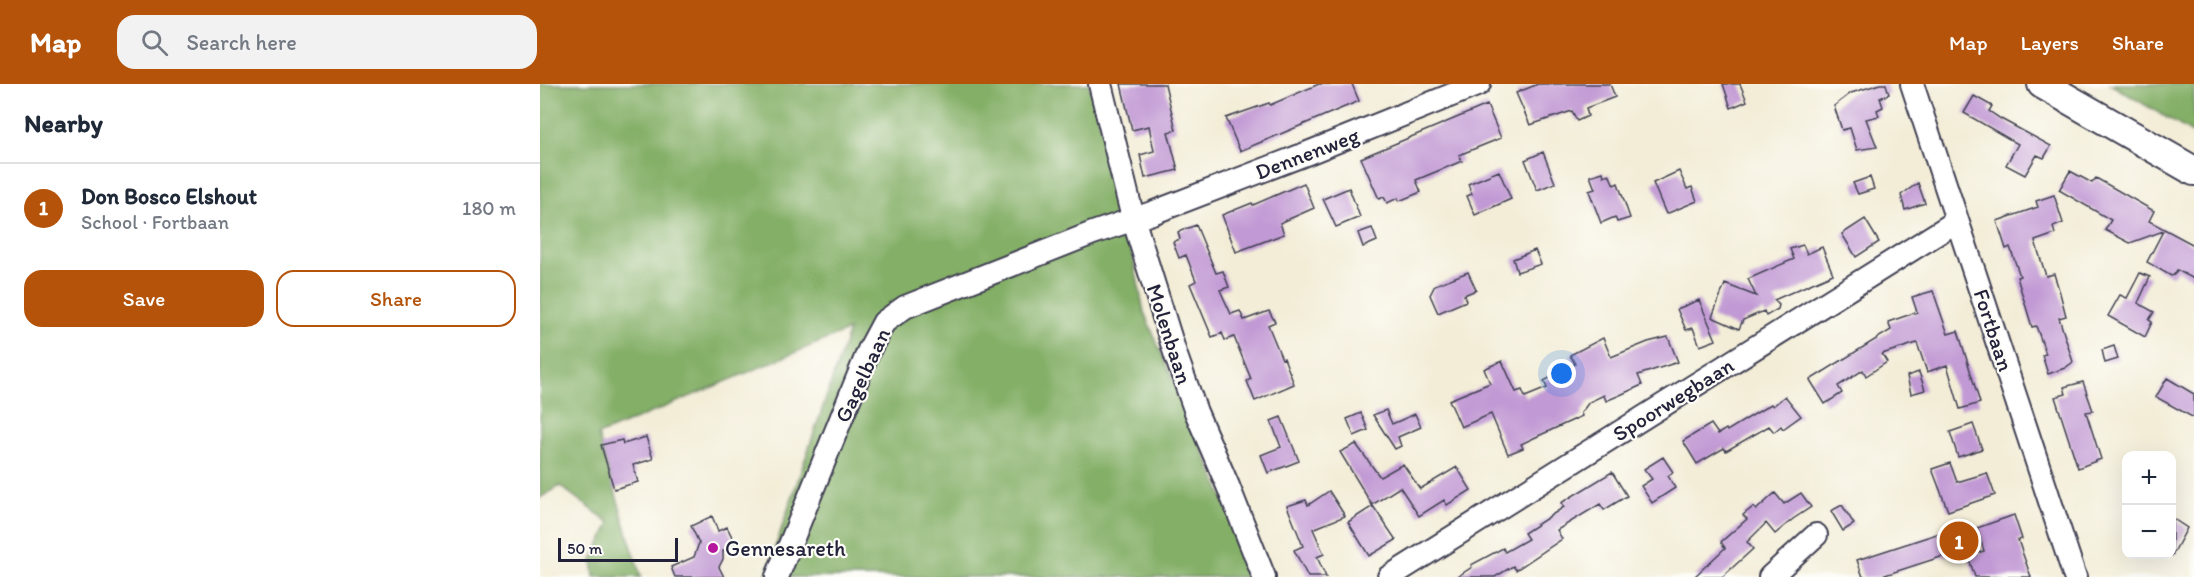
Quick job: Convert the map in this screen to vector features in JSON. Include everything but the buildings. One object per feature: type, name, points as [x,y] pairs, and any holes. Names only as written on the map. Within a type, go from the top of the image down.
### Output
[{"type":"main road","points":[[2042,84],[2194,171]]},
{"type":"street","name":"Molenbaan","points":[[1100,84],[1133,218],[1176,356],[1196,412],[1264,577]]},
{"type":"street","name":"Dennenweg","points":[[1133,218],[1152,213],[1288,161],[1479,84]]},
{"type":"street","name":"Fortbaan","points":[[1912,84],[2075,577]]},
{"type":"street","name":"Gagelbaan","points":[[777,577],[869,350],[884,322],[905,307],[1133,218]]},
{"type":"street","name":"Spoorwegbaan","points":[[1389,577],[1957,220]]},
{"type":"street","points":[[1770,577],[1816,535]]},
{"type":"green space","points":[[540,84],[1089,84],[1121,198],[1144,312],[1257,577],[765,577],[849,330],[598,435],[641,577],[594,577],[592,560],[610,523],[560,486],[540,498]]},
{"type":"green space","points":[[2110,84],[2194,84],[2194,134]]},
{"type":"place","name":"Don Bosco Elshout","points":[[1959,541]]},
{"type":"place","name":"Gennesareth","points":[[713,548]]}]
